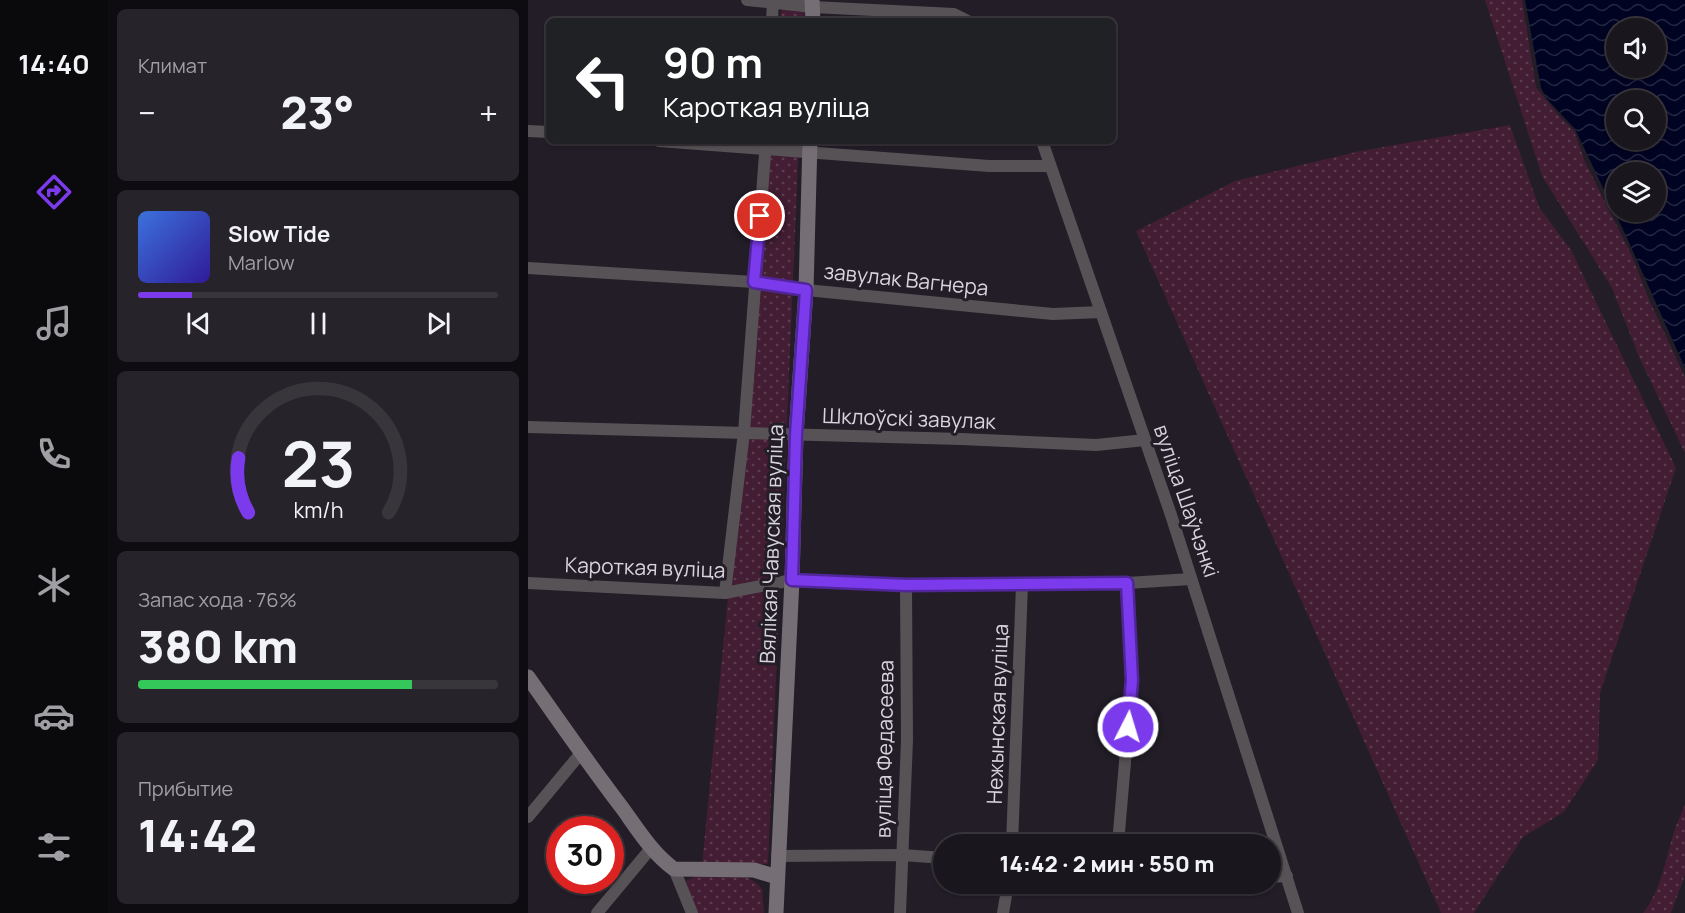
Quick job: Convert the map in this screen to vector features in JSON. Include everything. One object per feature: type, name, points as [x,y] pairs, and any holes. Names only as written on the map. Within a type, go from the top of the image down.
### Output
[{"type":"main road","name":"Вялікая Чавуская вуліца","points":[[776,913],[792,580],[796,435],[806,290],[810,147]]},
{"type":"main road","points":[[528,677],[652,848],[674,869],[754,870],[777,877]]},
{"type":"street","points":[[747,0],[773,1],[813,9],[954,14],[962,18]]},
{"type":"street","points":[[772,18],[773,1]]},
{"type":"street","points":[[528,131],[546,132]]},
{"type":"street","points":[[738,144],[810,147],[989,166],[1050,166]]},
{"type":"street","name":"вуліца Шаўчэнкі","points":[[1043,144],[1191,579],[1298,913]]},
{"type":"street","name":"Вялікая Чавуская вуліца","points":[[725,593],[744,432],[765,145]]},
{"type":"street","name":"завулак Вагнера","points":[[528,267],[754,282],[806,290],[1053,314],[1101,312]]},
{"type":"street","name":"Шклоўскі завулак","points":[[528,426],[1096,445],[1144,440]]},
{"type":"street","name":"Кароткая вуліца","points":[[528,583],[725,593],[792,580],[906,585],[1022,585],[1191,579]]},
{"type":"street","points":[[1119,834],[1132,680],[1127,583]]},
{"type":"street","name":"вуліца Федасеева","points":[[900,913],[907,740],[906,585]]},
{"type":"street","name":"Нежынская вуліца","points":[[1012,834],[1022,585]]},
{"type":"street","points":[[528,817],[581,753]]},
{"type":"street","points":[[597,913],[652,848]]},
{"type":"street","points":[[777,856],[902,855],[933,857]]},
{"type":"street","points":[[674,869],[692,913]]},
{"type":"street","points":[[1281,876],[1287,876]]},
{"type":"street","points":[[1003,913],[1006,894]]},
{"type":"shaded area","points":[[782,0],[805,0],[804,18],[780,18]]},
{"type":"shaded area","points":[[1485,0],[1522,0],[1536,87],[1574,131],[1585,162],[1606,204],[1606,222],[1615,222],[1685,377],[1685,453],[1639,357],[1612,288],[1542,176]]},
{"type":"shaded area","points":[[1510,125],[1539,207],[1571,250],[1676,468],[1600,693],[1598,760],[1564,812],[1523,837],[1474,913],[1441,913],[1136,231],[1235,181],[1360,151]]},
{"type":"shaded area","points":[[772,144],[799,144],[768,864],[702,865]]},
{"type":"shaded area","points":[[1685,804],[1685,875],[1671,913],[1643,913],[1658,885],[1674,831]]},
{"type":"shaded area","points":[[732,875],[749,879],[762,889],[764,913],[695,913],[686,881],[696,876]]},
{"type":"water","points":[[1525,0],[1685,0],[1685,368],[1619,222],[1666,222],[1666,162],[1606,162],[1606,194],[1575,129],[1547,99],[1541,88]]},
{"type":"route","points":[[760,216],[754,282],[806,290],[796,435],[792,580],[906,585],[1127,583],[1132,680],[1128,727]]}]
